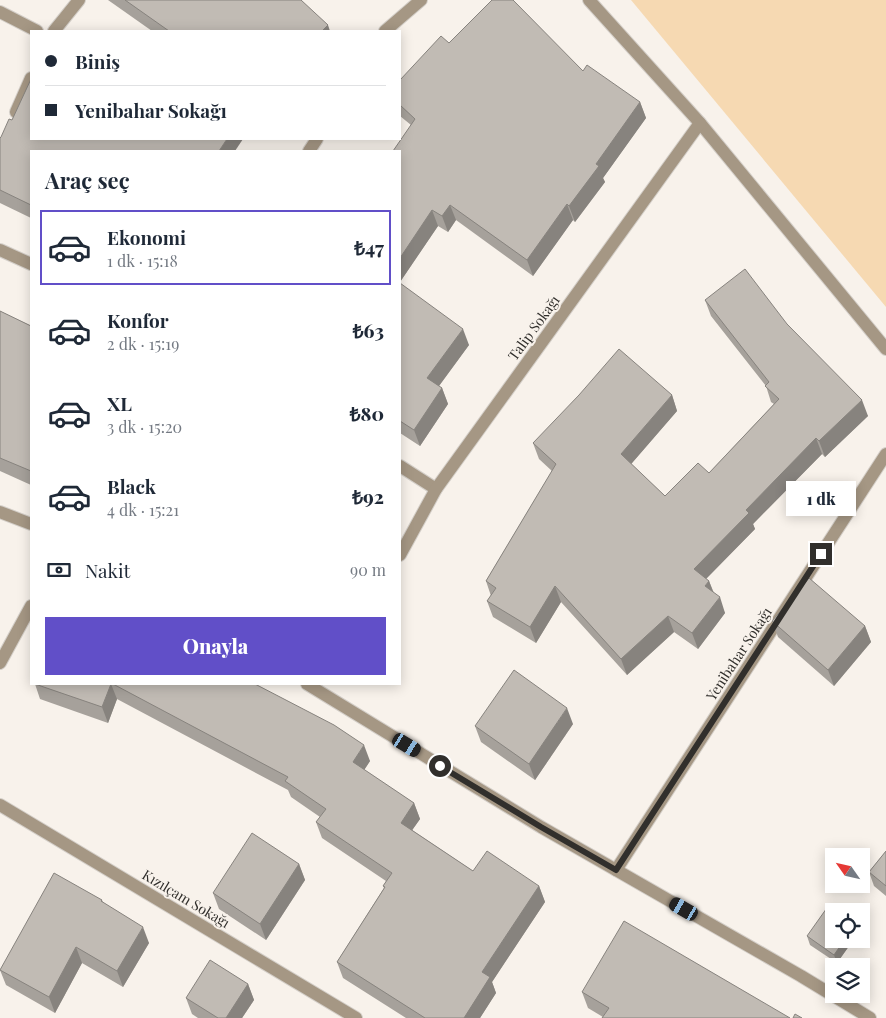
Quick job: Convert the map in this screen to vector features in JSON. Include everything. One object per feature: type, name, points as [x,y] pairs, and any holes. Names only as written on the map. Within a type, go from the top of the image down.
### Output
[{"type":"street","points":[[55,30],[79,0]]},
{"type":"street","points":[[387,30],[421,0]]},
{"type":"street","points":[[589,0],[700,123],[886,349]]},
{"type":"street","points":[[0,12],[35,30]]},
{"type":"street","points":[[12,122],[30,80]]},
{"type":"street","name":"Talip Sokağı","points":[[401,553],[436,489],[700,123]]},
{"type":"street","points":[[0,250],[30,264]]},
{"type":"street","name":"Yenibahar Sokağı","points":[[616,870],[886,454]]},
{"type":"street","points":[[401,467],[436,489]]},
{"type":"street","points":[[0,512],[30,524]]},
{"type":"street","points":[[0,663],[30,608]]},
{"type":"street","points":[[311,685],[326,689],[541,827],[801,976],[870,1018]]},
{"type":"street","name":"Kızılçam Sokağı","points":[[0,805],[356,1018]]},
{"type":"shaded area","points":[[631,0],[886,0],[886,307]]},
{"type":"building","points":[[125,0],[301,0],[328,25],[323,30],[168,30]]},
{"type":"building","points":[[492,0],[513,0],[583,71],[587,65],[640,102],[596,164],[599,166],[569,206],[567,204],[527,260],[450,205],[442,216],[432,210],[401,256],[401,150],[394,150],[415,119],[401,106],[401,79],[441,36],[449,43]]},
{"type":"building","points":[[30,81],[30,140],[226,140],[220,150],[30,150],[30,205],[0,190],[0,138],[9,119],[12,120]]},
{"type":"building","points":[[745,269],[787,324],[862,400],[819,441],[816,438],[746,510],[749,513],[694,569],[709,581],[705,586],[720,597],[692,633],[668,616],[621,659],[555,586],[530,627],[487,601],[496,588],[486,581],[556,464],[533,443],[579,395],[619,349],[672,395],[621,454],[665,496],[698,463],[709,473],[779,399],[765,386],[769,382],[705,300]]},
{"type":"building","points":[[401,284],[463,329],[427,378],[442,388],[414,430],[401,422]]},
{"type":"building","points":[[0,311],[30,326],[30,471],[0,458]]},
{"type":"building","points":[[809,578],[865,626],[828,670],[772,621]]},
{"type":"building","points":[[514,670],[567,708],[529,764],[475,726]]},
{"type":"building","points":[[38,685],[111,685],[102,707]]},
{"type":"building","points":[[115,685],[257,685],[334,725],[364,745],[353,762],[414,803],[401,823],[473,871],[487,851],[539,886],[482,972],[490,977],[464,1018],[425,1018],[337,962],[392,873],[316,822],[326,809],[285,781],[288,777]]},
{"type":"building","points":[[252,833],[299,864],[260,924],[213,893]]},
{"type":"building","points":[[886,851],[886,886],[870,871]]},
{"type":"building","points":[[54,873],[102,900],[143,927],[117,971],[76,947],[49,997],[0,970]]},
{"type":"building","points":[[825,911],[825,948],[839,948],[834,955],[807,936]]},
{"type":"building","points":[[624,921],[790,1018],[602,1018],[609,1008],[582,992]]},
{"type":"building","points":[[210,960],[248,984],[226,1018],[218,1018],[186,998]]},
{"type":"building","points":[[795,1014],[802,1018],[793,1018]]},
{"type":"route","points":[[440,766],[616,870],[821,554]]}]
